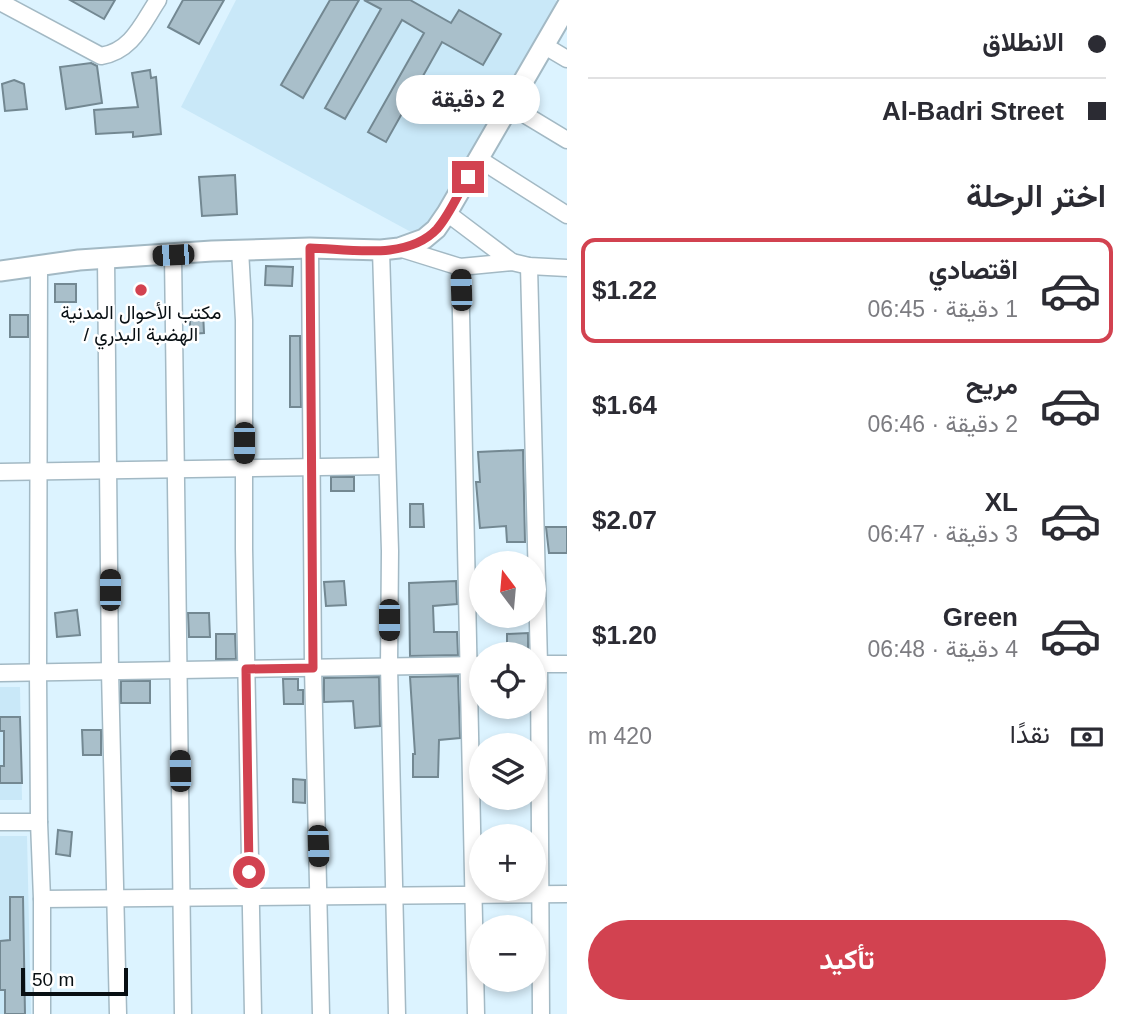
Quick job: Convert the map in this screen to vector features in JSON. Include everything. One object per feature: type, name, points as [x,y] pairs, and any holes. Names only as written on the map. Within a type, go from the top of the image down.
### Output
[{"type":"street","points":[[0,2],[101,56],[116,54],[130,42],[158,0]]},
{"type":"street","points":[[390,249],[424,239],[436,229],[567,6]]},
{"type":"street","points":[[545,46],[567,59]]},
{"type":"street","points":[[509,105],[567,140]]},
{"type":"street","points":[[479,159],[567,215]]},
{"type":"street","points":[[447,213],[512,262]]},
{"type":"street","points":[[310,248],[313,668],[321,1014]]},
{"type":"street","points":[[0,271],[106,258],[310,248],[390,249],[460,267],[512,262],[529,266],[567,268]]},
{"type":"street","points":[[390,249],[386,466],[390,551],[389,666],[397,1014]]},
{"type":"street","points":[[240,250],[244,320],[246,669],[253,1014]]},
{"type":"street","points":[[173,255],[183,1014]]},
{"type":"street","points":[[106,258],[110,671],[118,1014]]},
{"type":"street","points":[[529,266],[536,642]]},
{"type":"street","points":[[38,267],[38,672],[42,1014]]},
{"type":"street","points":[[460,267],[474,642]]},
{"type":"street","points":[[0,472],[386,466]]},
{"type":"street","points":[[546,664],[567,664]]},
{"type":"street","points":[[0,673],[469,665]]},
{"type":"street","points":[[474,824],[475,719]]},
{"type":"street","points":[[537,719],[539,824]]},
{"type":"street","points":[[0,822],[39,822]]},
{"type":"street","points":[[546,894],[567,894]]},
{"type":"street","points":[[42,899],[469,895]]},
{"type":"street","points":[[473,901],[476,1014]]},
{"type":"street","points":[[541,901],[541,1014]]},
{"type":"shaded area","points":[[236,0],[555,0],[567,7],[456,216],[411,232],[181,107]]},
{"type":"shaded area","points":[[0,687],[20,687],[22,800],[0,800]]},
{"type":"shaded area","points":[[0,836],[27,836],[31,1014],[0,1014]]},
{"type":"building","points":[[70,0],[115,0],[104,19]]},
{"type":"building","points":[[183,0],[224,0],[199,44],[168,27]]},
{"type":"building","points":[[330,0],[359,0],[303,98],[281,85]]},
{"type":"building","points":[[364,0],[410,0],[451,23],[459,10],[501,34],[483,65],[442,42],[386,142],[368,132],[424,33],[402,20],[345,119],[325,108],[381,9]]},
{"type":"building","points":[[91,63],[97,66],[102,103],[66,109],[60,67]]},
{"type":"building","points":[[150,70],[151,78],[156,77],[161,134],[133,137],[133,132],[96,134],[94,110],[138,107],[132,73]]},
{"type":"building","points":[[14,80],[24,84],[27,109],[5,111],[2,84]]},
{"type":"building","points":[[235,175],[237,214],[202,216],[199,177]]},
{"type":"building","points":[[266,266],[293,267],[292,286],[265,285]]},
{"type":"building","points":[[55,284],[76,284],[76,302],[55,302]]},
{"type":"building","points":[[203,312],[204,333],[190,334],[190,313]]},
{"type":"building","points":[[10,315],[28,315],[28,337],[10,337]]},
{"type":"building","points":[[290,336],[300,336],[301,407],[290,407]]},
{"type":"building","points":[[523,450],[525,542],[507,542],[506,526],[480,528],[476,482],[480,482],[478,452]]},
{"type":"building","points":[[331,477],[354,477],[354,491],[331,491]]},
{"type":"building","points":[[410,504],[423,504],[424,527],[410,527]]},
{"type":"building","points":[[546,527],[567,527],[567,553],[549,553]]},
{"type":"building","points":[[344,581],[346,605],[326,606],[324,582]]},
{"type":"building","points":[[456,581],[457,604],[433,606],[434,632],[457,632],[458,655],[410,656],[409,583]]},
{"type":"building","points":[[77,610],[80,635],[57,637],[55,613]]},
{"type":"building","points":[[188,613],[209,613],[210,637],[189,637]]},
{"type":"building","points":[[528,633],[528,642],[507,642],[507,634]]},
{"type":"building","points":[[216,634],[235,634],[236,659],[216,659]]},
{"type":"building","points":[[458,676],[460,738],[439,740],[438,777],[413,777],[415,754],[410,677]]},
{"type":"building","points":[[379,677],[380,726],[355,728],[353,701],[324,702],[324,678]]},
{"type":"building","points":[[283,679],[298,679],[298,690],[303,690],[303,704],[284,704]]},
{"type":"building","points":[[121,681],[150,681],[150,703],[121,703]]},
{"type":"building","points":[[0,717],[20,717],[22,783],[0,783],[0,766],[4,766],[4,731],[0,731]]},
{"type":"building","points":[[82,730],[101,730],[101,755],[83,755]]},
{"type":"building","points":[[293,779],[305,780],[305,803],[293,802]]},
{"type":"building","points":[[58,830],[72,832],[70,856],[56,854]]},
{"type":"building","points":[[10,897],[23,897],[25,1014],[5,1014],[5,990],[0,990],[0,941],[10,940]]},
{"type":"place","name":"مكتب الأحوال المدنية / الهضبة البدري","points":[[141,290]]},
{"type":"route","points":[[249,872],[246,669],[313,668],[310,248],[381,250],[414,244],[436,229],[468,177]]}]
